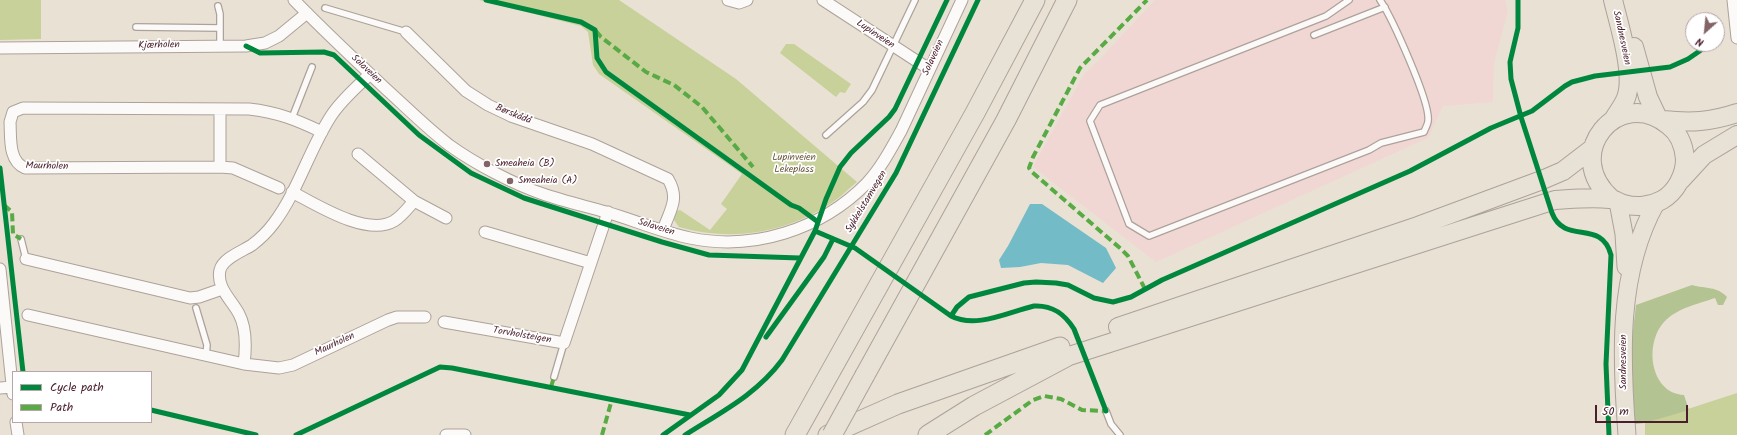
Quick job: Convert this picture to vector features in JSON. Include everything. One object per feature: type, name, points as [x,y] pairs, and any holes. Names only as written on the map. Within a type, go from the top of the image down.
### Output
[{"type":"highway","points":[[795,435],[975,113],[1035,0]]},
{"type":"highway","points":[[832,435],[1006,120],[1067,0]]},
{"type":"highway","name":"Sandnesveien","points":[[1613,0],[1625,51],[1628,79],[1626,97],[1613,120]]},
{"type":"highway","name":"Sandnesveien","points":[[1624,0],[1638,62],[1648,97],[1660,119]]},
{"type":"highway","points":[[1615,200],[1603,191],[1592,171],[1591,159],[1593,148],[1600,132],[1613,120],[1621,116],[1640,113],[1660,119],[1690,123],[1708,121],[1737,113]]},
{"type":"highway","points":[[1660,119],[1676,133],[1684,149],[1685,161],[1683,173],[1678,184]]},
{"type":"highway","points":[[828,435],[898,404],[1555,200],[1584,198],[1615,200],[1638,206],[1656,203],[1671,193],[1704,155],[1737,135]]},
{"type":"highway","points":[[928,435],[1063,352],[1506,194],[1563,171],[1593,148]]},
{"type":"main road","name":"Sandnesveien","points":[[1615,200],[1624,234],[1627,290],[1624,360],[1627,435]]},
{"type":"main road","name":"Sandnesveien","points":[[1627,290],[1636,252],[1649,216],[1656,203]]},
{"type":"street","name":"Solaveien","points":[[294,0],[425,125],[450,145],[476,162],[541,193],[608,212],[689,238],[734,242],[760,240],[784,233],[822,217],[852,198],[868,181],[890,150],[962,0]]},
{"type":"street","points":[[728,0],[739,3],[746,0]]},
{"type":"street","name":"Lupinveien","points":[[823,0],[893,47],[929,69]]},
{"type":"street","points":[[1732,0],[1737,38]]},
{"type":"street","name":"Kjærholen","points":[[0,48],[220,46],[265,43],[278,36],[307,13]]},
{"type":"street","name":"Børskådå","points":[[406,32],[466,91],[488,104],[511,116],[592,144],[668,179],[674,188],[675,196],[663,230]]},
{"type":"street","points":[[244,364],[245,335],[239,314],[222,289],[219,276],[220,269],[224,262],[253,244],[268,231],[292,192],[322,132],[335,110],[370,74]]},
{"type":"street","name":"Maurholen","points":[[279,188],[234,168],[25,168],[19,165],[13,157],[10,122],[13,112],[23,108],[249,109],[271,112],[292,118],[322,132]]},
{"type":"street","points":[[220,110],[220,167]]},
{"type":"street","points":[[358,154],[414,201],[446,218]]},
{"type":"street","points":[[292,192],[332,213],[362,224],[393,222],[414,201]]},
{"type":"street","name":"Torvholsteigen","points":[[444,322],[564,343],[608,212]]},
{"type":"street","points":[[485,232],[591,263]]},
{"type":"street","points":[[26,259],[190,298],[199,297],[222,289]]},
{"type":"street","points":[[0,269],[12,382]]},
{"type":"street","name":"Maurholen","points":[[28,315],[244,364],[279,368],[293,365],[388,320],[398,317],[425,317]]},
{"type":"street","points":[[0,388],[12,391]]},
{"type":"street","points":[[16,423],[18,435]]},
{"type":"street","points":[[446,435],[465,435]]},
{"type":"lane","points":[[826,135],[863,102],[872,90],[915,0]]},
{"type":"lane","points":[[1349,0],[1326,16],[1100,105],[1090,121],[1128,224],[1149,236],[1369,150],[1381,143],[1424,132],[1429,120],[1421,89],[1396,28],[1380,0]]},
{"type":"lane","points":[[218,6],[220,46]]},
{"type":"lane","points":[[1314,34],[1385,7]]},
{"type":"lane","name":"Børskådå","points":[[324,8],[406,32]]},
{"type":"lane","points":[[136,27],[220,28]]},
{"type":"lane","points":[[292,118],[312,67]]},
{"type":"lane","points":[[21,239],[26,259]]},
{"type":"lane","points":[[196,308],[207,345],[206,355]]},
{"type":"lane","points":[[554,377],[564,343]]},
{"type":"lane","points":[[1106,411],[1111,424],[1120,435]]},
{"type":"shaded area","points":[[1155,0],[1505,0],[1508,11],[1494,63],[1493,102],[1443,106],[1428,138],[1156,262],[1033,167],[1084,74]]},
{"type":"green space","points":[[0,0],[41,0],[41,39],[0,40]]},
{"type":"green space","name":"Lupinveien Lekeplass","points":[[479,0],[619,0],[736,79],[857,182],[834,202],[813,214],[776,228],[758,232],[719,234],[699,232],[679,227],[674,220],[676,211],[680,210],[710,230],[727,209],[721,204],[742,174],[599,74],[593,65],[588,32],[581,26]]},
{"type":"green space","points":[[786,44],[794,44],[851,84],[845,93],[840,92],[836,97],[780,53]]},
{"type":"green space","points":[[1692,285],[1715,289],[1727,297],[1723,305],[1718,305],[1715,298],[1688,307],[1669,317],[1658,331],[1654,342],[1653,354],[1657,377],[1664,386],[1673,392],[1684,395],[1689,410],[1645,423],[1635,424],[1631,348],[1636,305]]},
{"type":"green space","points":[[1737,393],[1737,435],[1645,435],[1645,423]]},
{"type":"water","points":[[1030,204],[1042,204],[1106,248],[1116,268],[1103,283],[1068,265],[1041,263],[1020,267],[1001,268],[999,260]]},
{"type":"marked path","points":[[1145,289],[1128,256],[1029,168],[1033,157],[1080,68],[1147,0]]},
{"type":"marked path","points":[[596,31],[601,37],[646,72],[674,85],[702,107],[753,167]]},
{"type":"marked path","points":[[4,205],[12,212],[13,234],[21,239]]},
{"type":"marked path","points":[[551,387],[554,377]]},
{"type":"marked path","points":[[985,435],[1033,400],[1044,396],[1061,399],[1082,410],[1106,411]]},
{"type":"marked path","points":[[602,435],[612,399]]},
{"type":"cycle path","points":[[486,0],[581,22],[595,30],[597,58],[606,72],[791,205],[799,208],[818,222]]},
{"type":"cycle path","points":[[663,435],[719,395],[742,370],[815,231],[826,199],[840,167],[851,153],[889,117],[895,109],[947,0]]},
{"type":"cycle path","name":"Sykkelstamvegen","points":[[685,435],[749,393],[761,383],[782,360],[896,173],[978,0]]},
{"type":"cycle path","points":[[1518,0],[1518,28],[1510,62],[1511,79],[1521,117],[1552,213],[1558,223],[1565,228],[1599,237],[1606,244],[1611,255],[1606,364],[1609,435]]},
{"type":"cycle path","points":[[246,46],[260,53],[324,52],[334,55],[419,135],[471,173],[524,198],[662,242],[709,255],[800,258]]},
{"type":"cycle path","points":[[951,316],[957,307],[969,297],[1024,283],[1036,282],[1068,285],[1094,298],[1113,302],[1131,297],[1162,280],[1410,171],[1491,128],[1532,111],[1572,82],[1595,76],[1670,67],[1688,59],[1698,52]]},
{"type":"cycle path","points":[[0,168],[23,371]]},
{"type":"cycle path","points":[[815,231],[855,248],[951,316],[961,320],[971,321],[992,318],[1034,306],[1046,307],[1062,314],[1074,329],[1106,411]]},
{"type":"cycle path","points":[[766,337],[824,257],[833,239]]},
{"type":"cycle path","points":[[296,435],[440,367],[452,368],[690,415]]},
{"type":"cycle path","points":[[152,410],[256,435]]},
{"type":"place","name":"Smeaheia (B)","points":[[487,164]]},
{"type":"place","name":"Smeaheia (A)","points":[[510,181]]}]
